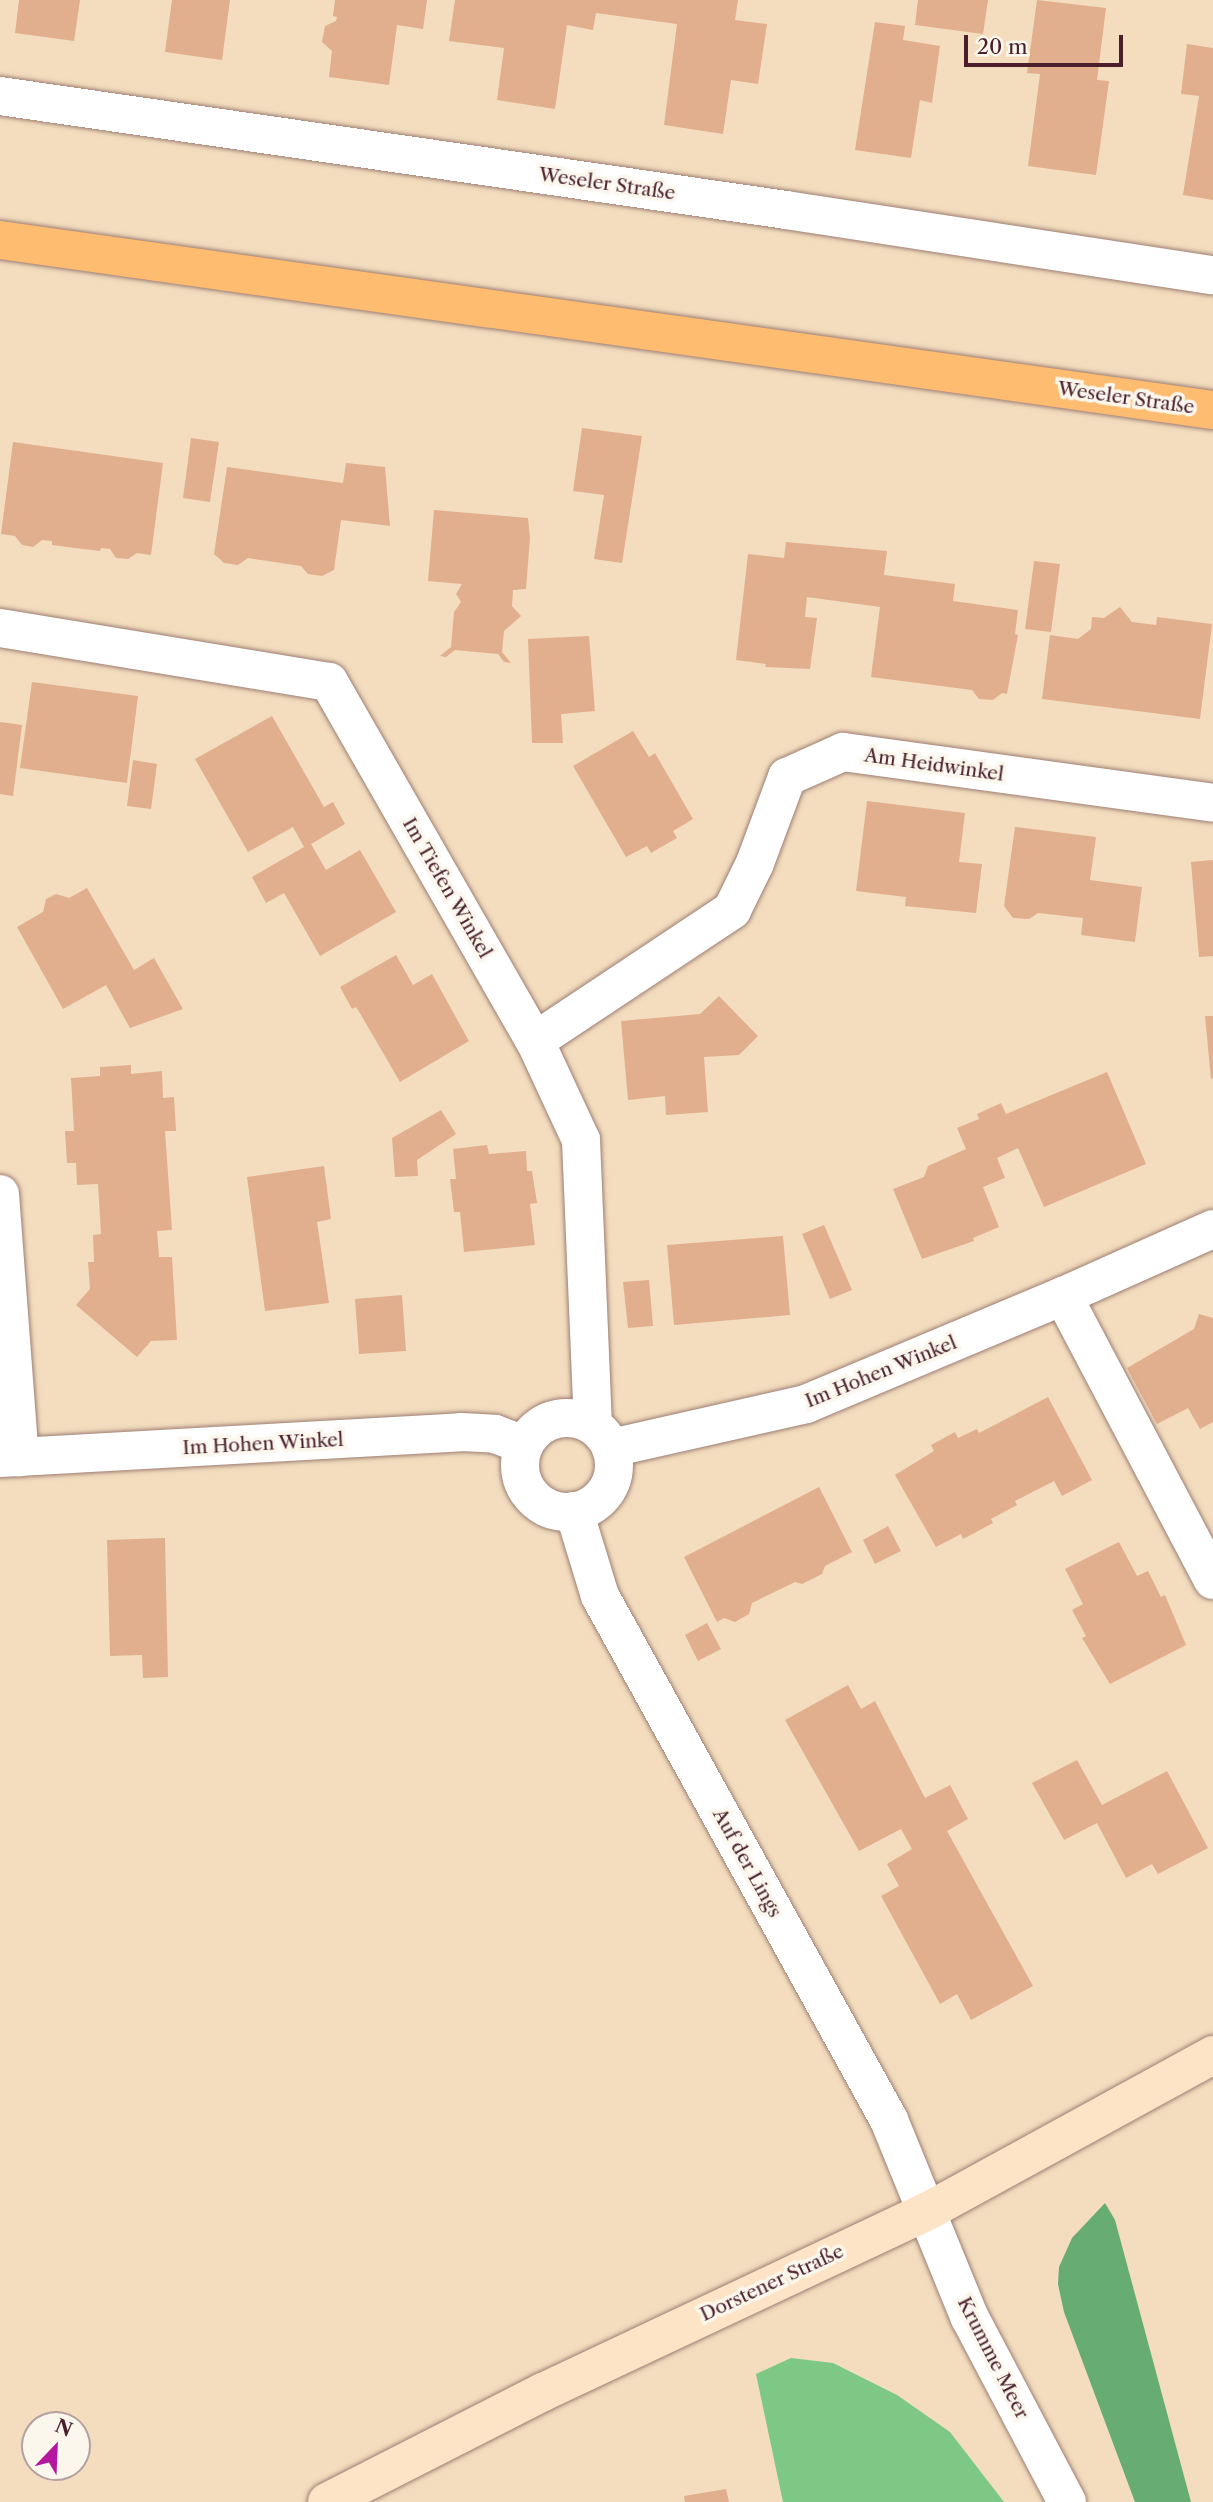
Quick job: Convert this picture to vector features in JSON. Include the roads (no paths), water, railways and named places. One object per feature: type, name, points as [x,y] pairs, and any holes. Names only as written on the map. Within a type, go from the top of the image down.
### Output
[{"type":"main road","name":"Weseler Straße","points":[[0,240],[1213,410]]},
{"type":"main road","name":"Dorstener Straße","points":[[327,2502],[580,2375],[928,2211],[1213,2055]]},
{"type":"street","name":"Weseler Straße","points":[[0,96],[1213,275]]},
{"type":"street","name":"Im Tiefen Winkel","points":[[0,628],[329,682],[535,1041],[581,1140],[602,1437]]},
{"type":"street","name":"Am Heidwinkel","points":[[535,1041],[732,910],[755,863],[787,777],[843,752],[1213,803]]},
{"type":"street","points":[[0,1194],[10,1458]]},
{"type":"street","name":"Im Hohen Winkel","points":[[10,1458],[461,1432],[495,1434],[524,1445],[542,1424],[554,1419],[568,1417],[602,1437],[806,1404],[1063,1296],[1213,1229]]},
{"type":"street","points":[[1063,1296],[1213,1580]]},
{"type":"street","points":[[524,1445],[520,1469],[529,1493],[549,1508],[574,1511],[588,1507],[607,1489],[613,1476],[602,1437]]},
{"type":"street","name":"Auf der Lings","points":[[574,1511],[600,1596],[889,2120],[928,2211]]},
{"type":"street","name":"Krumme Meer","points":[[928,2211],[970,2318],[1067,2502]]}]
